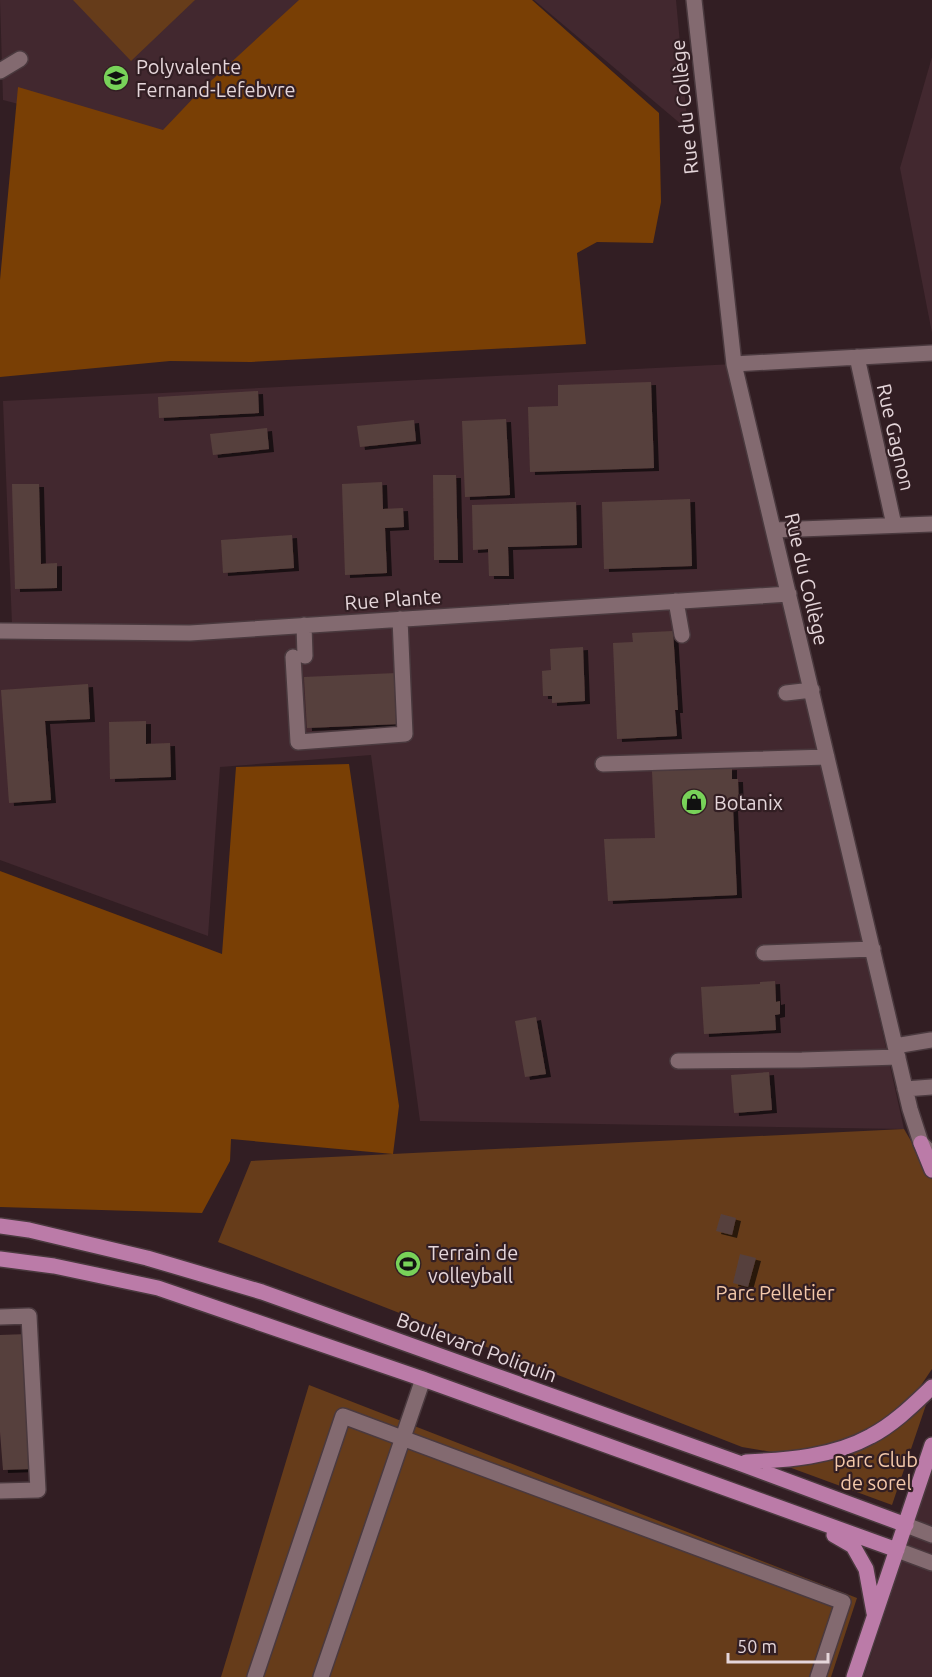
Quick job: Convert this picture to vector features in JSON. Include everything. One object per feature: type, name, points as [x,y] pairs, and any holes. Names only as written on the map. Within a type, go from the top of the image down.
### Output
[{"type":"main road","points":[[921,1143],[932,1170]]},
{"type":"main road","name":"Boulevard Poliquin","points":[[0,1226],[29,1230],[147,1258],[262,1292],[906,1525]]},
{"type":"main road","points":[[0,1259],[54,1266],[158,1288],[423,1379],[897,1550]]},
{"type":"main road","points":[[739,1463],[798,1459],[845,1447],[871,1437],[898,1418],[932,1388]]},
{"type":"main road","points":[[854,1677],[931,1451]]},
{"type":"main road","points":[[797,1514],[852,1546],[866,1569],[874,1614]]},
{"type":"street","name":"Rue du Collège","points":[[694,0],[734,364],[905,1089],[921,1143],[932,1154]]},
{"type":"street","points":[[0,70],[20,60]]},
{"type":"street","points":[[734,364],[932,352]]},
{"type":"street","name":"Rue Gagnon","points":[[857,357],[894,525]]},
{"type":"street","points":[[774,530],[932,524]]},
{"type":"street","name":"Rue Plante","points":[[0,631],[190,633],[789,594]]},
{"type":"street","points":[[676,602],[682,635]]},
{"type":"street","points":[[304,625],[299,657],[298,742],[405,734],[400,619]]},
{"type":"street","points":[[786,693],[812,690]]},
{"type":"street","points":[[603,764],[827,757]]},
{"type":"street","points":[[764,953],[873,949]]},
{"type":"street","points":[[678,1061],[802,1060],[896,1052],[931,1040]]},
{"type":"street","points":[[905,1089],[932,1087]]},
{"type":"street","points":[[0,1317],[29,1316],[38,1490],[0,1491]]},
{"type":"street","points":[[321,1677],[423,1379]]},
{"type":"street","points":[[255,1677],[343,1416],[843,1602],[818,1677]]},
{"type":"street","name":"Boulevard Poliquin","points":[[906,1525],[932,1535]]},
{"type":"street","points":[[897,1550],[932,1563]]},
{"type":"shaded area","name":"Polyvalente Fernand-Lefebvre","points":[[0,0],[312,0],[165,142],[3,100]]},
{"type":"shaded area","points":[[299,0],[532,0],[659,113],[661,202],[653,243],[597,242],[577,253],[586,344],[251,362],[170,361],[0,377],[0,280],[18,87],[163,130],[201,90]]},
{"type":"shaded area","points":[[534,0],[676,0],[688,130]]},
{"type":"shaded area","points":[[932,57],[932,333],[900,168]]},
{"type":"shaded area","points":[[734,364],[904,1129],[420,1121],[371,755],[220,767],[208,936],[0,860],[0,625],[12,624],[3,401]]},
{"type":"shaded area","points":[[349,764],[399,1106],[393,1154],[231,1139],[230,1161],[202,1213],[0,1207],[0,871],[222,954],[236,767]]},
{"type":"shaded area","points":[[932,1468],[932,1677],[864,1677]]},
{"type":"green space","points":[[73,0],[195,0],[131,61]]},
{"type":"green space","name":"Parc Pelletier","points":[[904,1129],[932,1177],[932,1369],[907,1406],[868,1434],[828,1448],[784,1454],[742,1447],[218,1242],[251,1161]]},
{"type":"green space","points":[[309,1385],[857,1598],[831,1677],[221,1677]]},
{"type":"green space","name":"parc Club de sorel","points":[[929,1396],[892,1505],[786,1466],[864,1447]]},
{"type":"building","points":[[651,382],[654,468],[530,472],[528,407],[558,406],[558,385]]},
{"type":"building","points":[[258,391],[259,413],[159,418],[158,397]]},
{"type":"building","points":[[506,419],[510,495],[465,497],[462,421]]},
{"type":"building","points":[[414,420],[416,441],[360,447],[357,426]]},
{"type":"building","points":[[267,428],[269,449],[213,455],[210,434]]},
{"type":"building","points":[[433,475],[456,475],[458,560],[434,560]]},
{"type":"building","points":[[382,482],[383,509],[403,508],[404,527],[385,528],[387,573],[345,575],[342,484]]},
{"type":"building","points":[[12,484],[39,484],[41,564],[57,563],[57,588],[15,589]]},
{"type":"building","points":[[690,499],[692,566],[604,569],[602,502]]},
{"type":"building","points":[[576,502],[577,545],[508,547],[509,576],[489,576],[488,549],[473,550],[472,505]]},
{"type":"building","points":[[292,535],[294,568],[223,573],[221,540]]},
{"type":"building","points":[[673,631],[678,710],[675,710],[677,736],[617,739],[613,643],[633,642],[632,633]]},
{"type":"building","points":[[583,647],[585,701],[552,703],[552,696],[543,696],[542,671],[551,670],[550,649]]},
{"type":"building","points":[[397,673],[400,724],[307,728],[304,677]]},
{"type":"building","points":[[88,684],[90,719],[45,721],[51,800],[9,803],[1,690]]},
{"type":"building","points":[[146,721],[146,744],[170,743],[171,777],[110,779],[109,722]]},
{"type":"building","points":[[732,767],[732,779],[738,779],[739,808],[733,808],[737,895],[608,901],[604,839],[655,838],[652,771]]},
{"type":"building","points":[[775,981],[776,1002],[780,1001],[780,1014],[775,1015],[776,1030],[704,1034],[701,987]]},
{"type":"building","points":[[536,1017],[546,1074],[525,1077],[515,1021]]},
{"type":"building","points":[[769,1072],[772,1110],[734,1113],[731,1075]]},
{"type":"building","points":[[721,1214],[736,1218],[732,1235],[716,1231]]},
{"type":"building","points":[[740,1254],[756,1258],[748,1287],[733,1283]]},
{"type":"building","points":[[28,1334],[31,1469],[3,1470],[0,1432],[0,1335]]},
{"type":"place","name":"Polyvalente Fernand-Lefebvre","points":[[116,78]]},
{"type":"place","name":"Botanix","points":[[694,802]]},
{"type":"place","name":"Terrain de volleyball","points":[[408,1264]]}]
